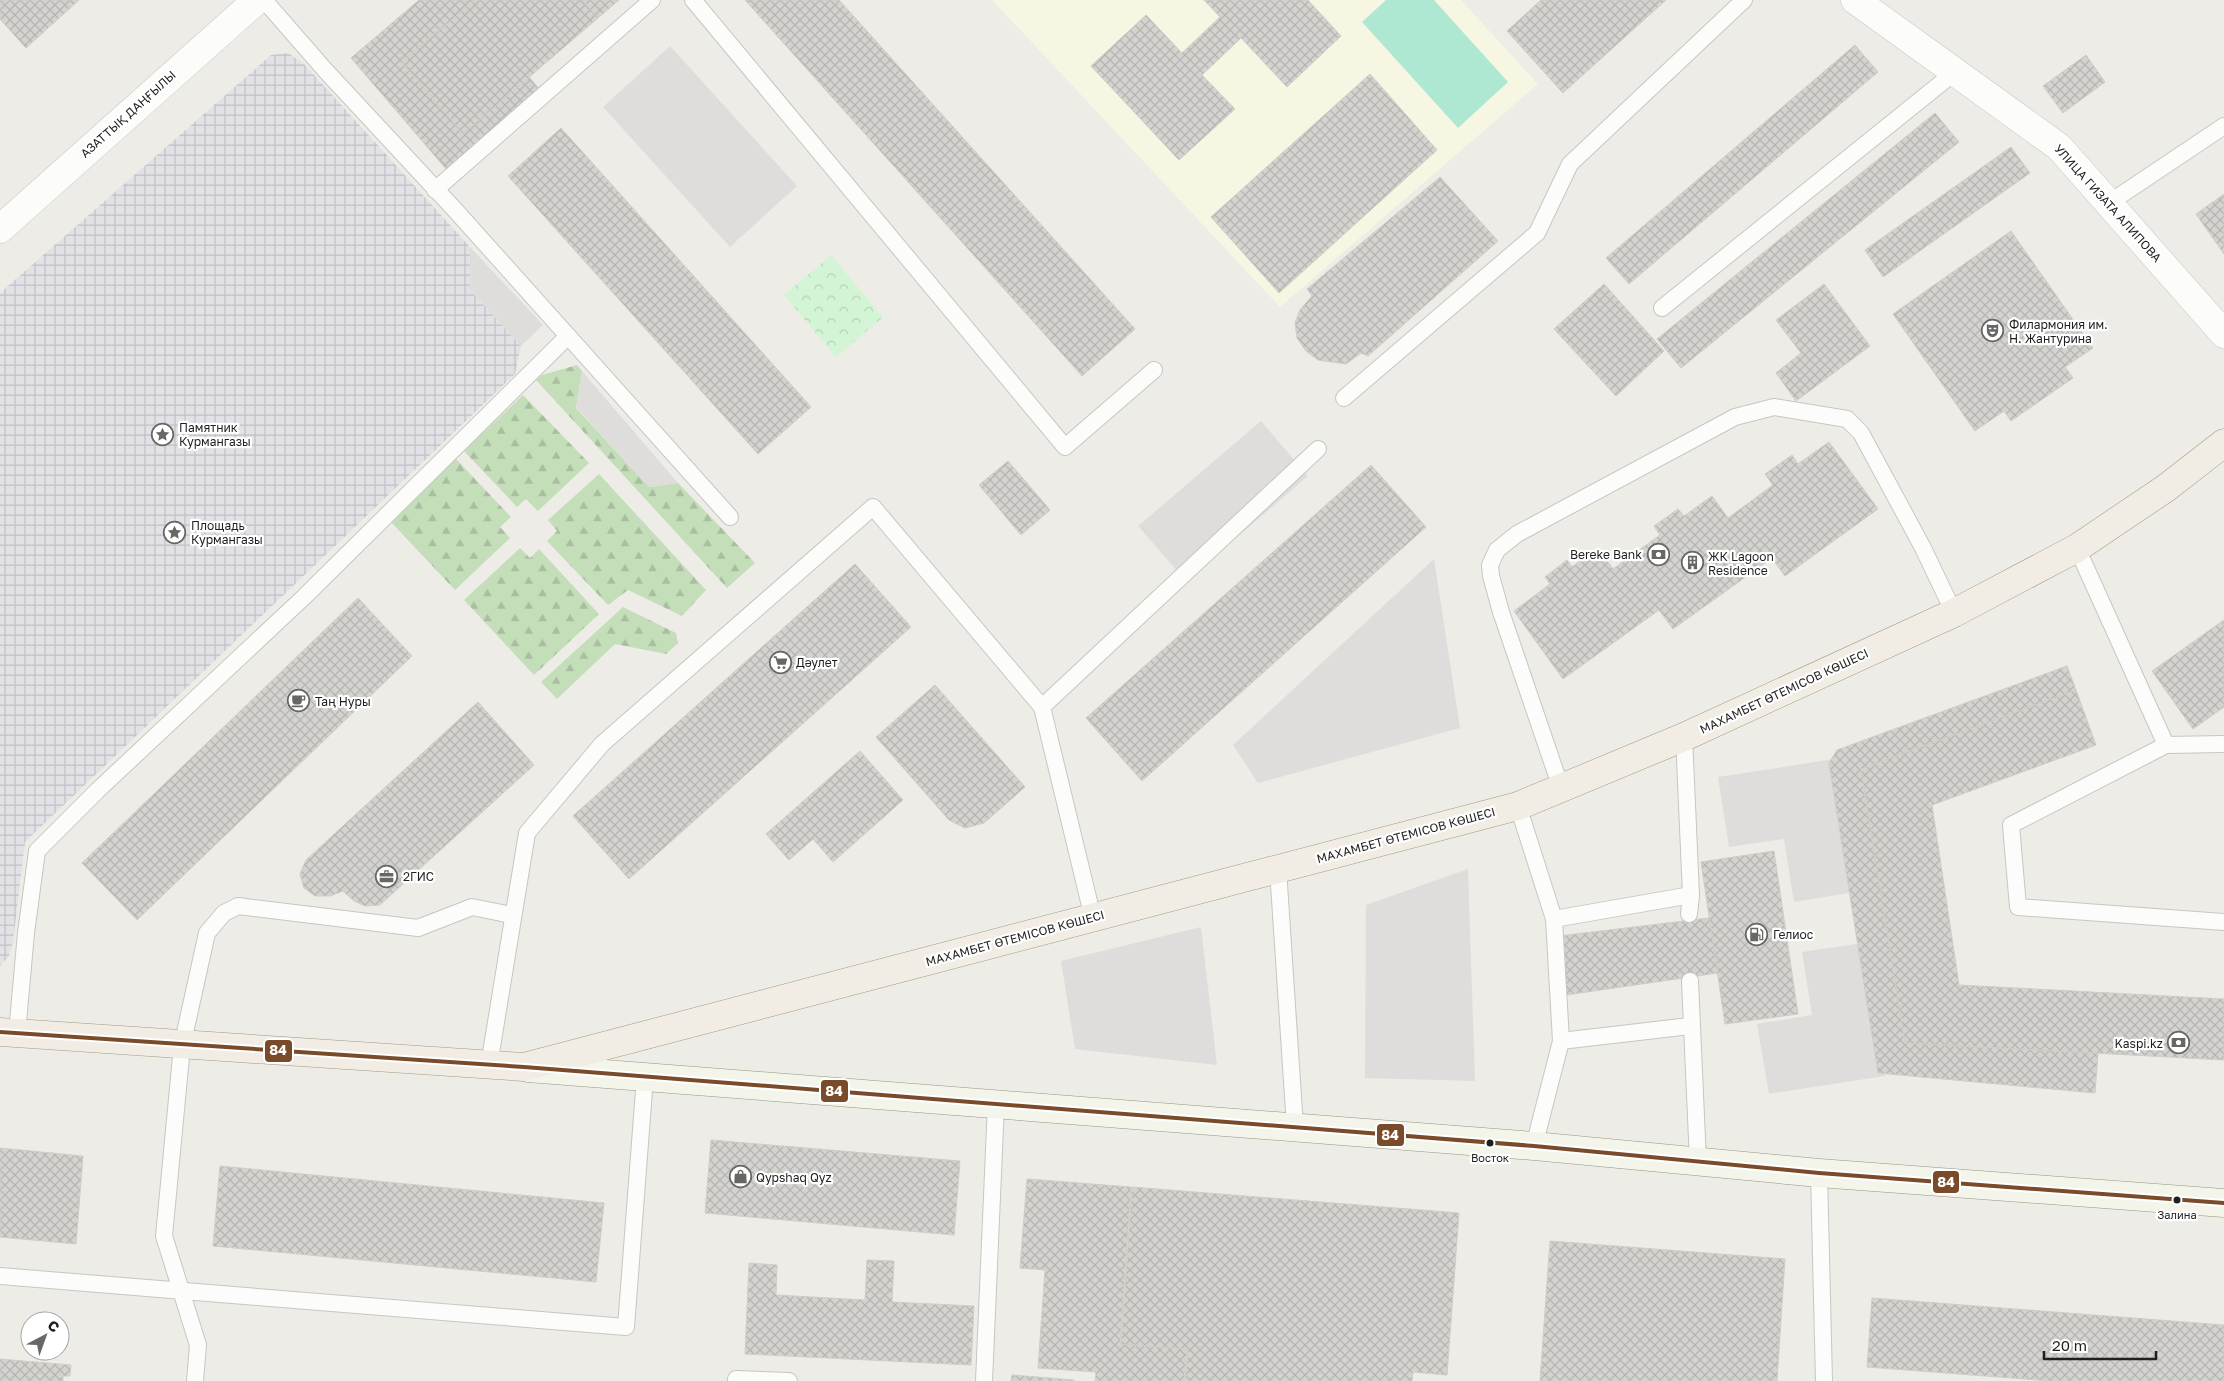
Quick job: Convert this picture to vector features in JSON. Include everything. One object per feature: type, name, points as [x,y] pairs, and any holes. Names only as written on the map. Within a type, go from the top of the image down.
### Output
[{"type":"main road","name":"МАХАМБЕТ ӨТЕМІСОВ КӨШЕСІ","points":[[6,1031],[182,1046],[524,1067],[1518,806],[1684,737],[1954,613],[2077,548],[2166,488],[2224,443]]},
{"type":"main road","points":[[524,1067],[1534,1146],[1820,1173],[2224,1203]]},
{"type":"street","name":"АЗАТТЫҚ ДАҢҒЫЛЫ","points":[[0,229],[257,0]]},
{"type":"street","name":"УЛИЦА ГИЗАТА АЛИПОВА","points":[[1855,0],[2059,146],[2224,334]]},
{"type":"lane","points":[[264,0],[325,70],[730,517]]},
{"type":"lane","points":[[435,190],[652,0]]},
{"type":"lane","points":[[693,0],[1065,446],[1154,370]]},
{"type":"lane","points":[[1344,398],[1537,233],[1570,164],[1744,0]]},
{"type":"lane","points":[[1662,308],[1955,72]]},
{"type":"lane","points":[[2109,203],[2224,126]]},
{"type":"lane","points":[[6,1031],[26,933],[37,852],[98,790],[304,597],[568,336]]},
{"type":"lane","points":[[1561,788],[1501,612],[1490,565],[1497,550],[1517,534],[1735,417],[1774,407],[1847,419],[1861,433],[1923,548],[1954,613]]},
{"type":"lane","points":[[1042,707],[1318,449]]},
{"type":"lane","points":[[489,1065],[512,915],[527,833],[602,744],[874,507],[1042,707],[1093,918]]},
{"type":"lane","points":[[2077,548],[2166,745]]},
{"type":"lane","points":[[1684,737],[1691,896],[1689,914]]},
{"type":"lane","points":[[2224,744],[2166,745],[2011,825],[2018,907],[2224,922]]},
{"type":"lane","points":[[1518,806],[1554,919],[1561,1041],[1534,1146]]},
{"type":"lane","points":[[1278,869],[1295,1127]]},
{"type":"lane","points":[[1554,919],[1691,896]]},
{"type":"lane","points":[[195,1381],[198,1345],[164,1236],[182,1046],[207,933],[224,913],[238,906],[418,928],[472,907],[512,915]]},
{"type":"lane","points":[[1690,981],[1690,1026],[1698,1162]]},
{"type":"lane","points":[[1561,1041],[1690,1026]]},
{"type":"lane","points":[[0,1276],[181,1289],[626,1327],[645,1077]]},
{"type":"lane","points":[[984,1381],[996,1104]]},
{"type":"lane","points":[[1820,1173],[1824,1381]]},
{"type":"lane","points":[[736,1379],[789,1381]]},
{"type":"shaded area","points":[[992,0],[1461,0],[1538,84],[1280,307]]},
{"type":"shaded area","points":[[670,46],[797,186],[730,247],[603,107]]},
{"type":"shaded area","name":"Площадь Курмангазы","points":[[288,53],[304,64],[470,247],[470,290],[521,346],[515,374],[25,842],[13,942],[9,956],[0,966],[0,293],[271,55]]},
{"type":"shaded area","points":[[470,247],[543,325],[521,346],[470,290]]},
{"type":"shaded area","points":[[582,371],[678,483],[649,487],[576,407]]},
{"type":"shaded area","points":[[1261,421],[1308,476],[1186,581],[1138,526]]},
{"type":"shaded area","points":[[1434,559],[1460,728],[1258,783],[1233,745]]},
{"type":"shaded area","points":[[1834,759],[1855,892],[1794,902],[1784,839],[1729,847],[1718,777]]},
{"type":"shaded area","points":[[1468,869],[1475,1081],[1365,1078],[1366,905]]},
{"type":"shaded area","points":[[1201,927],[1217,1065],[1075,1049],[1061,961]]},
{"type":"shaded area","points":[[1863,943],[1885,1076],[1769,1094],[1757,1024],[1812,1015],[1802,952]]},
{"type":"green space","points":[[1386,0],[1434,0],[1508,82],[1458,128],[1362,22]]},
{"type":"green space","points":[[831,255],[883,317],[836,357],[784,295]]},
{"type":"green space","points":[[577,365],[582,371],[576,408],[649,487],[678,483],[755,563],[727,588],[536,380],[542,375]]},
{"type":"green space","points":[[523,395],[589,463],[538,511],[526,499],[517,507],[464,451]]},
{"type":"green space","points":[[456,459],[511,517],[500,527],[510,538],[455,590],[390,521]]},
{"type":"green space","points":[[599,474],[706,590],[682,616],[628,590],[608,605],[547,541],[557,531],[548,520]]},
{"type":"green space","points":[[520,548],[530,558],[539,549],[599,614],[534,675],[464,600]]},
{"type":"green space","points":[[623,607],[676,633],[678,643],[666,654],[615,644],[557,699],[541,682]]},
{"type":"building","points":[[0,0],[79,0],[26,48],[0,19]]},
{"type":"building","points":[[419,0],[475,0],[402,62],[463,134],[529,77],[540,90],[447,170],[351,58]]},
{"type":"building","points":[[475,0],[582,0],[598,18],[463,134],[402,62]]},
{"type":"building","points":[[582,0],[619,0],[598,18]]},
{"type":"building","points":[[745,0],[839,0],[1135,329],[1082,376]]},
{"type":"building","points":[[1204,0],[1308,0],[1341,36],[1287,87],[1241,38],[1202,75],[1235,109],[1179,160],[1091,66],[1146,15],[1182,53],[1220,17]]},
{"type":"building","points":[[1541,0],[1666,0],[1563,93],[1507,31]]},
{"type":"building","points":[[1855,45],[1878,72],[1629,284],[1606,258]]},
{"type":"building","points":[[2086,55],[2105,82],[2063,113],[2043,86]]},
{"type":"building","points":[[1370,74],[1437,150],[1279,293],[1211,217]]},
{"type":"building","points":[[1935,113],[1959,142],[1681,368],[1657,339]]},
{"type":"building","points":[[561,128],[811,407],[758,454],[508,176]]},
{"type":"building","points":[[2011,147],[2030,173],[1883,277],[1865,250]]},
{"type":"building","points":[[1440,177],[1498,241],[1368,356],[1361,353],[1346,364],[1318,360],[1306,351],[1297,338],[1295,323],[1300,310],[1312,296],[1307,289]]},
{"type":"building","points":[[2224,194],[2224,254],[2196,214]]},
{"type":"building","name":"Филармония им. Н. Жантурина","points":[[2011,231],[2093,348],[2065,367],[2073,378],[2011,421],[2004,411],[1975,431],[1893,314]]},
{"type":"building","points":[[1604,284],[1664,351],[1616,396],[1554,329]]},
{"type":"building","points":[[1824,284],[1870,346],[1796,401],[1776,373],[1801,353],[1776,320]]},
{"type":"building","name":"ЖК Lagoon Residence","points":[[1829,442],[1878,509],[1785,576],[1772,558],[1673,629],[1659,610],[1563,679],[1514,611],[1550,584],[1545,577],[1567,560],[1572,567],[1598,548],[1613,569],[1660,535],[1654,526],[1678,509],[1684,516],[1712,496],[1728,518],[1773,485],[1765,474],[1792,455],[1798,464]]},
{"type":"building","points":[[1008,461],[1050,510],[1021,535],[979,485]]},
{"type":"building","points":[[1371,465],[1426,527],[1142,781],[1086,718]]},
{"type":"building","points":[[855,564],[911,627],[629,879],[573,816]]},
{"type":"building","points":[[358,598],[412,656],[137,920],[82,863]]},
{"type":"building","points":[[2224,620],[2224,707],[2193,729],[2152,671]]},
{"type":"building","points":[[2067,666],[2076,690],[1861,769],[1905,1043],[2098,1053],[2095,1093],[1878,1073],[1829,763],[1837,750]]},
{"type":"building","points":[[935,685],[1025,787],[984,823],[965,828],[949,820],[876,737]]},
{"type":"building","points":[[2076,690],[2096,745],[1932,805],[1959,985],[2224,999],[2224,1060],[1905,1043],[1861,769]]},
{"type":"building","points":[[478,702],[534,765],[380,905],[365,906],[354,901],[343,891],[330,896],[315,896],[304,888],[300,874],[306,860]]},
{"type":"building","points":[[860,751],[903,800],[833,862],[813,839],[789,860],[766,834]]},
{"type":"building","points":[[1774,851],[1798,1014],[1725,1024],[1701,862]]},
{"type":"building","points":[[1709,918],[1718,973],[1559,996],[1559,936]]},
{"type":"building","points":[[711,1140],[960,1161],[954,1235],[705,1213]]},
{"type":"building","points":[[0,1148],[83,1156],[76,1244],[0,1237]]},
{"type":"building","points":[[220,1166],[604,1203],[596,1282],[213,1246]]},
{"type":"building","points":[[1027,1179],[1131,1187],[1120,1344],[1187,1349],[1184,1381],[1095,1381],[1096,1372],[1038,1368],[1045,1270],[1020,1268]]},
{"type":"building","points":[[1132,1187],[1459,1213],[1447,1375],[1413,1372],[1412,1381],[1185,1381],[1188,1349],[1121,1344]]},
{"type":"building","points":[[1550,1241],[1785,1259],[1777,1381],[1540,1381]]},
{"type":"building","points":[[867,1260],[894,1261],[892,1302],[974,1306],[971,1365],[745,1354],[749,1263],[777,1265],[776,1295],[865,1300]]},
{"type":"building","points":[[1872,1298],[2224,1325],[2224,1381],[2050,1381],[1867,1367]]},
{"type":"building","points":[[0,1359],[71,1365],[70,1376],[63,1376],[63,1381],[0,1381]]},
{"type":"building","points":[[1012,1375],[1074,1380],[1074,1381],[1011,1381]]},
{"type":"transit line","name":"84","points":[[0,1032],[524,1067],[1534,1146],[1819,1173],[2224,1203]]},
{"type":"place","name":"Филармония им. Н. Жантурина","points":[[1993,331]]},
{"type":"place","name":"Памятник Курмангазы","points":[[163,434]]},
{"type":"place","name":"Площадь Курмангазы","points":[[175,532]]},
{"type":"place","name":"Bereke Bank","points":[[1658,554]]},
{"type":"place","name":"ЖК Lagoon Residence","points":[[1692,563]]},
{"type":"place","name":"Дәулет","points":[[780,662]]},
{"type":"place","name":"Таң Нуры","points":[[299,701]]},
{"type":"place","name":"2ГИС","points":[[387,876]]},
{"type":"place","name":"Гелиос","points":[[1757,934]]},
{"type":"place","name":"Kaspi.kz","points":[[2179,1043]]},
{"type":"place","name":"Восток","points":[[1490,1143]]},
{"type":"place","name":"Qypshaq Qyz","points":[[740,1177]]},
{"type":"place","name":"Залина","points":[[2177,1200]]}]
